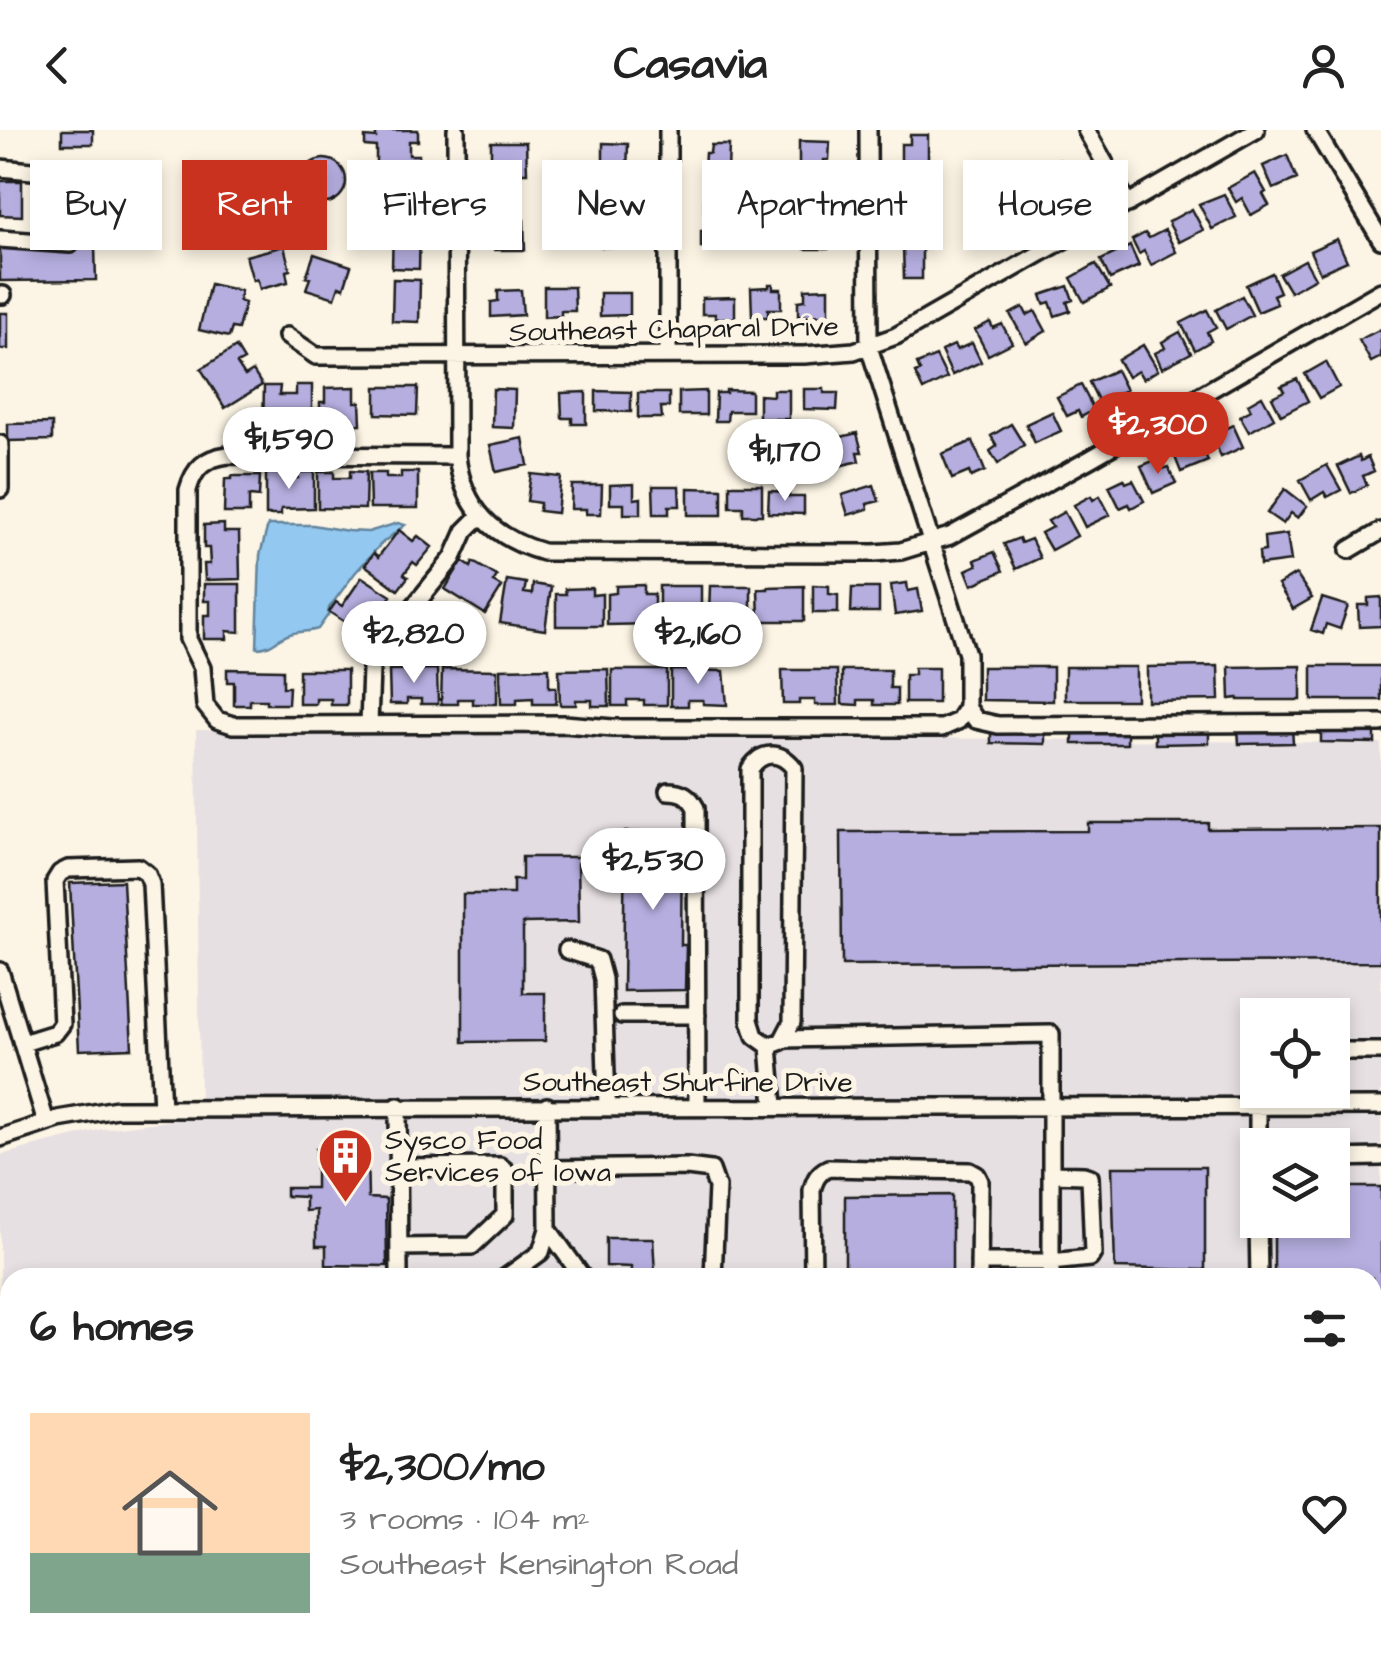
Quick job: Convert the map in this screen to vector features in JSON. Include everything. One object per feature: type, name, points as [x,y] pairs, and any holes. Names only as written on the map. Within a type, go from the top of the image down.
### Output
[{"type":"street","points":[[456,130],[457,456],[464,490],[480,516],[508,539],[525,547],[560,553],[874,553],[930,543],[950,536],[1090,459],[1381,291]]},
{"type":"street","points":[[668,130],[668,355]]},
{"type":"street","points":[[868,130],[870,347],[967,654],[968,707],[976,720],[998,725],[1381,723]]},
{"type":"street","points":[[1086,130],[1103,160]]},
{"type":"street","name":"Southeast Chaparal Drive","points":[[1128,204],[1256,130]]},
{"type":"street","points":[[1315,130],[1381,240]]},
{"type":"street","points":[[0,168],[76,175],[84,215],[70,244],[0,239]]},
{"type":"street","name":"Southeast Chaparal Drive","points":[[287,336],[316,356],[834,354],[870,347],[896,336],[1047,250]]},
{"type":"street","points":[[0,444],[0,489]]},
{"type":"street","points":[[457,456],[228,456],[217,457],[195,471],[188,490],[188,639],[202,668],[208,710],[217,720],[233,725],[942,728],[958,721],[968,707]]},
{"type":"street","points":[[369,724],[371,669],[378,652],[454,558],[465,531],[480,516]]},
{"type":"street","points":[[1349,550],[1381,531]]},
{"type":"street","points":[[774,1106],[776,1042],[792,1022],[794,768],[787,758],[777,754],[763,756],[750,769],[750,1020],[754,1036],[776,1042],[1051,1034],[1051,1268]]},
{"type":"street","points":[[668,791],[680,791],[696,808],[698,1106]]},
{"type":"street","points":[[23,1044],[56,1033],[62,1024],[55,881],[58,876],[68,870],[138,867],[151,884],[162,1109]]},
{"type":"street","points":[[567,950],[598,960],[603,978],[606,1106]]},
{"type":"street","points":[[0,970],[46,1122]]},
{"type":"street","points":[[622,1015],[697,1015]]},
{"type":"street","points":[[1350,1051],[1381,1051]]},
{"type":"street","name":"Southeast Shurfine Drive","points":[[0,1138],[46,1122],[117,1109],[1051,1105],[1240,1095]]},
{"type":"street","name":"Southeast Shurfine Drive","points":[[1350,1103],[1381,1106]]},
{"type":"street","points":[[398,1106],[399,1268]]},
{"type":"street","points":[[519,1268],[542,1252],[548,1228],[547,1106]]},
{"type":"street","points":[[1350,1158],[1381,1157]]},
{"type":"street","points":[[398,1167],[500,1166],[505,1170],[506,1215],[472,1246],[399,1246]]},
{"type":"street","points":[[813,1268],[812,1190],[815,1179],[828,1168],[970,1170],[980,1182],[979,1268]]},
{"type":"street","points":[[548,1169],[711,1170],[718,1187],[714,1268]]},
{"type":"street","points":[[1051,1174],[1090,1177],[1093,1253],[1090,1258],[1057,1268]]},
{"type":"street","points":[[548,1228],[576,1268]]},
{"type":"street","points":[[1258,1238],[1258,1268]]},
{"type":"shaded area","points":[[196,730],[1381,743],[1381,1268],[0,1268],[0,1155],[102,1129],[200,1117]]},
{"type":"water","points":[[398,523],[405,525],[355,573],[318,629],[290,634],[257,648],[260,555],[268,525],[313,525],[368,532]]},
{"type":"building","points":[[62,130],[93,130],[93,144],[62,144]]},
{"type":"building","points":[[376,130],[418,130],[418,141],[409,141],[409,155],[419,155],[419,160],[376,160],[376,147],[365,146],[365,137],[376,138]]},
{"type":"building","points":[[910,135],[928,135],[928,160],[901,160],[901,144],[910,144]]},
{"type":"building","points":[[799,141],[830,142],[829,160],[799,160]]},
{"type":"building","points":[[491,142],[526,142],[527,173],[522,173],[522,160],[491,159]]},
{"type":"building","points":[[603,143],[628,144],[627,160],[603,160]]},
{"type":"building","points":[[711,145],[729,145],[728,160],[705,160],[705,153],[710,153]]},
{"type":"building","points":[[1287,155],[1297,179],[1273,189],[1263,166]]},
{"type":"building","points":[[324,159],[333,160],[345,172],[345,190],[327,203],[327,160],[315,160]]},
{"type":"building","points":[[1255,173],[1269,205],[1251,215],[1242,198],[1236,202],[1228,188]]},
{"type":"building","points":[[0,181],[22,181],[22,216],[0,215]]},
{"type":"building","points":[[1224,194],[1236,217],[1212,229],[1199,204]]},
{"type":"building","points":[[1192,209],[1203,230],[1179,242],[1168,222]]},
{"type":"building","points":[[522,220],[524,220],[522,250]]},
{"type":"building","points":[[1165,230],[1176,252],[1151,265],[1132,240],[1145,233],[1149,238]]},
{"type":"building","points":[[1337,239],[1347,261],[1320,273],[1310,251]]},
{"type":"building","points":[[0,247],[95,250],[96,280],[0,281]]},
{"type":"building","points":[[1128,247],[1139,266],[1110,279],[1101,260]]},
{"type":"building","points":[[285,250],[290,270],[286,271],[288,282],[260,289],[257,279],[253,281],[246,256]]},
{"type":"building","points":[[392,250],[419,250],[419,269],[392,268]]},
{"type":"building","points":[[903,250],[922,250],[922,279],[904,279]]},
{"type":"building","points":[[314,254],[351,266],[344,288],[339,286],[335,298],[306,289]]},
{"type":"building","points":[[1305,260],[1315,278],[1290,292],[1279,274]]},
{"type":"building","points":[[1096,264],[1110,288],[1084,302],[1071,278]]},
{"type":"building","points":[[1272,273],[1280,292],[1273,295],[1277,304],[1258,312],[1246,285]]},
{"type":"building","points":[[393,279],[420,280],[419,322],[392,321]]},
{"type":"building","points":[[210,284],[241,291],[239,301],[245,303],[238,329],[232,328],[229,337],[199,330]]},
{"type":"building","points":[[773,284],[773,289],[781,289],[781,309],[768,309],[768,317],[752,317],[751,288]]},
{"type":"building","points":[[1068,286],[1073,300],[1067,302],[1070,311],[1055,316],[1050,302],[1044,304],[1041,295]]},
{"type":"building","points":[[544,287],[574,287],[575,311],[544,317]]},
{"type":"building","points":[[829,288],[829,315],[798,316],[798,301],[805,300],[805,289]]},
{"type":"building","points":[[521,290],[523,315],[491,317],[491,302],[498,301],[498,291]]},
{"type":"building","points":[[600,293],[630,293],[630,315],[600,316]]},
{"type":"building","points":[[1242,296],[1252,315],[1226,329],[1216,310]]},
{"type":"building","points":[[735,297],[735,318],[702,314],[702,298]]},
{"type":"building","points":[[1023,307],[1027,315],[1035,311],[1046,331],[1026,343],[1010,314]]},
{"type":"building","points":[[1207,310],[1216,327],[1207,332],[1211,341],[1195,350],[1181,323]]},
{"type":"building","points":[[0,313],[8,313],[8,349],[0,349]]},
{"type":"building","points":[[990,322],[993,328],[1002,324],[1012,343],[988,355],[975,330]]},
{"type":"building","points":[[1381,329],[1381,357],[1371,362],[1359,340]]},
{"type":"building","points":[[1180,332],[1191,353],[1162,368],[1155,353],[1165,348],[1162,342]]},
{"type":"building","points":[[972,343],[981,362],[952,375],[941,351],[954,345],[957,350]]},
{"type":"building","points":[[1143,345],[1158,370],[1143,379],[1138,371],[1128,377],[1118,360]]},
{"type":"building","points":[[236,347],[244,360],[237,364],[245,376],[253,371],[262,385],[225,408],[201,369]]},
{"type":"building","points":[[936,356],[947,378],[923,390],[915,373],[920,371],[917,364]]},
{"type":"building","points":[[1326,362],[1339,387],[1319,398],[1305,374]]},
{"type":"building","points":[[1116,370],[1126,390],[1099,402],[1089,382]]},
{"type":"building","points":[[1297,379],[1308,401],[1281,415],[1272,397],[1284,391],[1281,386]]},
{"type":"building","points":[[296,385],[312,385],[312,427],[263,427],[264,386],[280,386],[279,395],[296,395]]},
{"type":"building","points":[[1081,385],[1094,410],[1081,417],[1078,411],[1067,416],[1057,397]]},
{"type":"building","points":[[355,387],[361,424],[320,425],[320,402],[325,402],[325,388]]},
{"type":"building","points":[[376,387],[418,387],[417,415],[376,414]]},
{"type":"building","points":[[493,389],[515,390],[514,428],[492,427]]},
{"type":"building","points":[[804,389],[838,393],[837,410],[804,409]]},
{"type":"building","points":[[773,390],[789,390],[789,419],[759,419],[759,395],[773,396]]},
{"type":"building","points":[[596,391],[631,392],[631,412],[596,411]]},
{"type":"building","points":[[706,391],[706,415],[679,415],[679,392]]},
{"type":"building","points":[[751,391],[751,411],[728,411],[727,421],[715,421],[716,393]]},
{"type":"building","points":[[586,392],[586,424],[572,424],[572,418],[562,418],[561,393]]},
{"type":"building","points":[[638,393],[669,393],[669,407],[661,407],[662,418],[638,418]]},
{"type":"building","points":[[1262,396],[1274,418],[1249,432],[1240,416],[1251,410],[1248,404]]},
{"type":"building","points":[[1052,412],[1061,431],[1035,443],[1026,424]]},
{"type":"building","points":[[1221,422],[1224,429],[1233,425],[1243,447],[1221,457],[1208,427]]},
{"type":"building","points":[[52,423],[52,440],[8,441],[8,424]]},
{"type":"building","points":[[1011,424],[1024,445],[998,464],[990,451],[997,446],[991,436]]},
{"type":"building","points":[[857,433],[862,452],[857,452],[859,461],[839,466],[833,439]]},
{"type":"building","points":[[523,438],[528,465],[496,472],[490,445]]},
{"type":"building","points":[[973,441],[985,471],[952,479],[942,454]]},
{"type":"building","points":[[1185,442],[1188,448],[1201,443],[1208,461],[1181,472],[1171,447]]},
{"type":"building","points":[[1359,456],[1361,461],[1368,457],[1374,471],[1363,476],[1367,485],[1351,493],[1338,466]]},
{"type":"building","points":[[1155,460],[1160,470],[1168,467],[1176,483],[1153,493],[1141,466]]},
{"type":"building","points":[[1327,465],[1341,490],[1327,497],[1324,492],[1311,500],[1300,480]]},
{"type":"building","points":[[350,471],[366,472],[365,509],[318,508],[318,472],[350,478]]},
{"type":"building","points":[[298,472],[314,472],[314,508],[281,509],[281,515],[266,515],[266,473],[298,478]]},
{"type":"building","points":[[401,472],[418,472],[418,508],[370,508],[369,473],[401,478]]},
{"type":"building","points":[[531,474],[561,477],[557,513],[539,511],[540,503],[527,501]]},
{"type":"building","points":[[260,476],[259,497],[249,496],[249,513],[224,513],[225,479]]},
{"type":"building","points":[[1124,479],[1126,483],[1133,480],[1144,501],[1131,508],[1129,504],[1120,508],[1109,486]]},
{"type":"building","points":[[634,484],[634,499],[641,498],[641,514],[624,514],[624,504],[610,504],[610,485]]},
{"type":"building","points":[[572,485],[602,485],[601,514],[571,509]]},
{"type":"building","points":[[730,485],[762,485],[762,515],[743,515],[743,507],[730,507]]},
{"type":"building","points":[[874,485],[879,501],[848,515],[842,495]]},
{"type":"building","points":[[653,486],[679,486],[680,506],[669,506],[669,514],[654,514]]},
{"type":"building","points":[[688,488],[722,489],[722,515],[688,515]]},
{"type":"building","points":[[1285,489],[1307,506],[1298,518],[1291,513],[1283,524],[1267,513]]},
{"type":"building","points":[[769,491],[804,497],[804,514],[768,513]]},
{"type":"building","points":[[1091,496],[1093,500],[1100,496],[1110,515],[1085,527],[1074,505]]},
{"type":"building","points":[[1064,512],[1077,536],[1051,550],[1041,533],[1052,527],[1048,521]]},
{"type":"building","points":[[224,524],[224,532],[239,532],[240,579],[205,580],[204,564],[210,564],[209,548],[204,548],[204,525]]},
{"type":"building","points":[[399,530],[413,541],[418,536],[432,547],[417,565],[413,562],[398,590],[365,565],[374,553],[378,557]]},
{"type":"building","points":[[1287,534],[1291,561],[1260,565],[1264,537]]},
{"type":"building","points":[[1019,538],[1021,543],[1031,539],[1040,558],[1016,569],[1004,544]]},
{"type":"building","points":[[994,552],[1003,571],[972,585],[966,570],[977,565],[975,560]]},
{"type":"building","points":[[462,561],[471,567],[473,562],[497,576],[493,582],[502,587],[485,614],[445,589]]},
{"type":"building","points":[[1296,574],[1312,598],[1293,609],[1278,585]]},
{"type":"building","points":[[362,577],[391,596],[357,640],[344,631],[348,624],[329,612],[336,602],[342,606]]},
{"type":"building","points":[[507,580],[526,583],[524,593],[532,594],[533,584],[551,587],[545,630],[500,623]]},
{"type":"building","points":[[907,583],[908,591],[918,589],[922,611],[895,615],[891,585]]},
{"type":"building","points":[[204,584],[240,584],[240,632],[227,631],[227,639],[204,639],[204,615],[210,615],[210,601],[204,601]]},
{"type":"building","points":[[644,585],[644,594],[654,594],[654,624],[607,625],[607,594],[616,593],[616,586]]},
{"type":"building","points":[[813,585],[829,586],[829,594],[838,595],[838,613],[813,613]]},
{"type":"building","points":[[659,586],[701,586],[701,613],[659,614]]},
{"type":"building","points":[[710,586],[751,586],[751,614],[709,613]]},
{"type":"building","points":[[804,586],[804,621],[759,621],[758,589]]},
{"type":"building","points":[[592,588],[592,595],[602,594],[602,626],[556,626],[556,594],[566,594],[565,589]]},
{"type":"building","points":[[852,588],[879,588],[879,612],[851,612]]},
{"type":"building","points":[[1381,597],[1381,626],[1359,627],[1358,605],[1368,605],[1368,598]]},
{"type":"building","points":[[1322,598],[1348,606],[1340,629],[1326,624],[1323,634],[1311,630]]},
{"type":"building","points":[[1218,666],[1219,700],[1147,701],[1147,667]]},
{"type":"building","points":[[1301,666],[1301,700],[1230,699],[1229,667]]},
{"type":"building","points":[[1312,666],[1381,666],[1381,700],[1312,700]]},
{"type":"building","points":[[982,667],[1053,667],[1053,701],[982,700]]},
{"type":"building","points":[[1065,667],[1136,667],[1136,700],[1065,700]]},
{"type":"building","points":[[549,668],[549,687],[556,687],[556,704],[533,704],[533,698],[501,704],[500,669]]},
{"type":"building","points":[[914,668],[938,668],[938,703],[905,703],[905,675],[914,675]]},
{"type":"building","points":[[227,669],[283,670],[283,687],[289,687],[288,704],[250,700],[250,705],[234,705],[234,682],[227,682]]},
{"type":"building","points":[[437,669],[438,704],[407,699],[407,704],[390,704],[389,670]]},
{"type":"building","points":[[442,669],[497,670],[497,704],[473,704],[473,699],[458,699],[458,704],[441,704]]},
{"type":"building","points":[[608,669],[609,706],[592,706],[592,700],[560,705],[559,670]]},
{"type":"building","points":[[299,670],[347,670],[347,705],[331,705],[331,699],[299,704]]},
{"type":"building","points":[[612,670],[667,670],[667,705],[627,700],[627,706],[612,706]]},
{"type":"building","points":[[671,670],[724,671],[727,705],[688,700],[688,706],[671,706]]},
{"type":"building","points":[[782,670],[837,670],[838,705],[815,705],[815,700],[783,704]]},
{"type":"building","points":[[842,670],[890,670],[890,688],[897,688],[897,705],[874,705],[874,700],[842,704]]},
{"type":"building","points":[[1292,728],[1293,743],[1239,744],[1238,729]]},
{"type":"building","points":[[1321,728],[1375,729],[1375,743],[1321,742]]},
{"type":"building","points":[[991,729],[1045,730],[1045,744],[991,743]]},
{"type":"building","points":[[1073,729],[1127,729],[1127,744],[1073,744]]},
{"type":"building","points":[[1155,729],[1209,729],[1209,743],[1155,744]]},
{"type":"building","points":[[1088,823],[1208,823],[1208,829],[1381,828],[1381,962],[842,965],[841,832],[1088,831]]},
{"type":"building","points":[[625,832],[682,832],[681,945],[686,945],[685,990],[623,991]]},
{"type":"building","points":[[522,857],[578,857],[579,922],[523,923],[523,993],[545,993],[545,1041],[463,1042],[463,894],[513,894],[513,880],[522,880]]},
{"type":"building","points":[[123,881],[132,1048],[79,1050],[70,883]]},
{"type":"building","name":"Sysco Food Services of Iowa","points":[[316,1149],[367,1149],[368,1198],[386,1199],[387,1266],[326,1265],[326,1246],[316,1246],[316,1210],[305,1211],[305,1197],[286,1196],[286,1188],[316,1188]]},
{"type":"building","points":[[1112,1167],[1205,1167],[1205,1268],[1115,1268]]},
{"type":"building","points":[[1350,1187],[1381,1187],[1381,1268],[1274,1268],[1274,1238],[1350,1238]]},
{"type":"building","points":[[952,1195],[952,1268],[845,1268],[845,1196]]},
{"type":"building","points":[[606,1238],[653,1238],[655,1268],[606,1266]]},
{"type":"place","name":"Sysco Food Services of Iowa","points":[[346,1204]]}]
